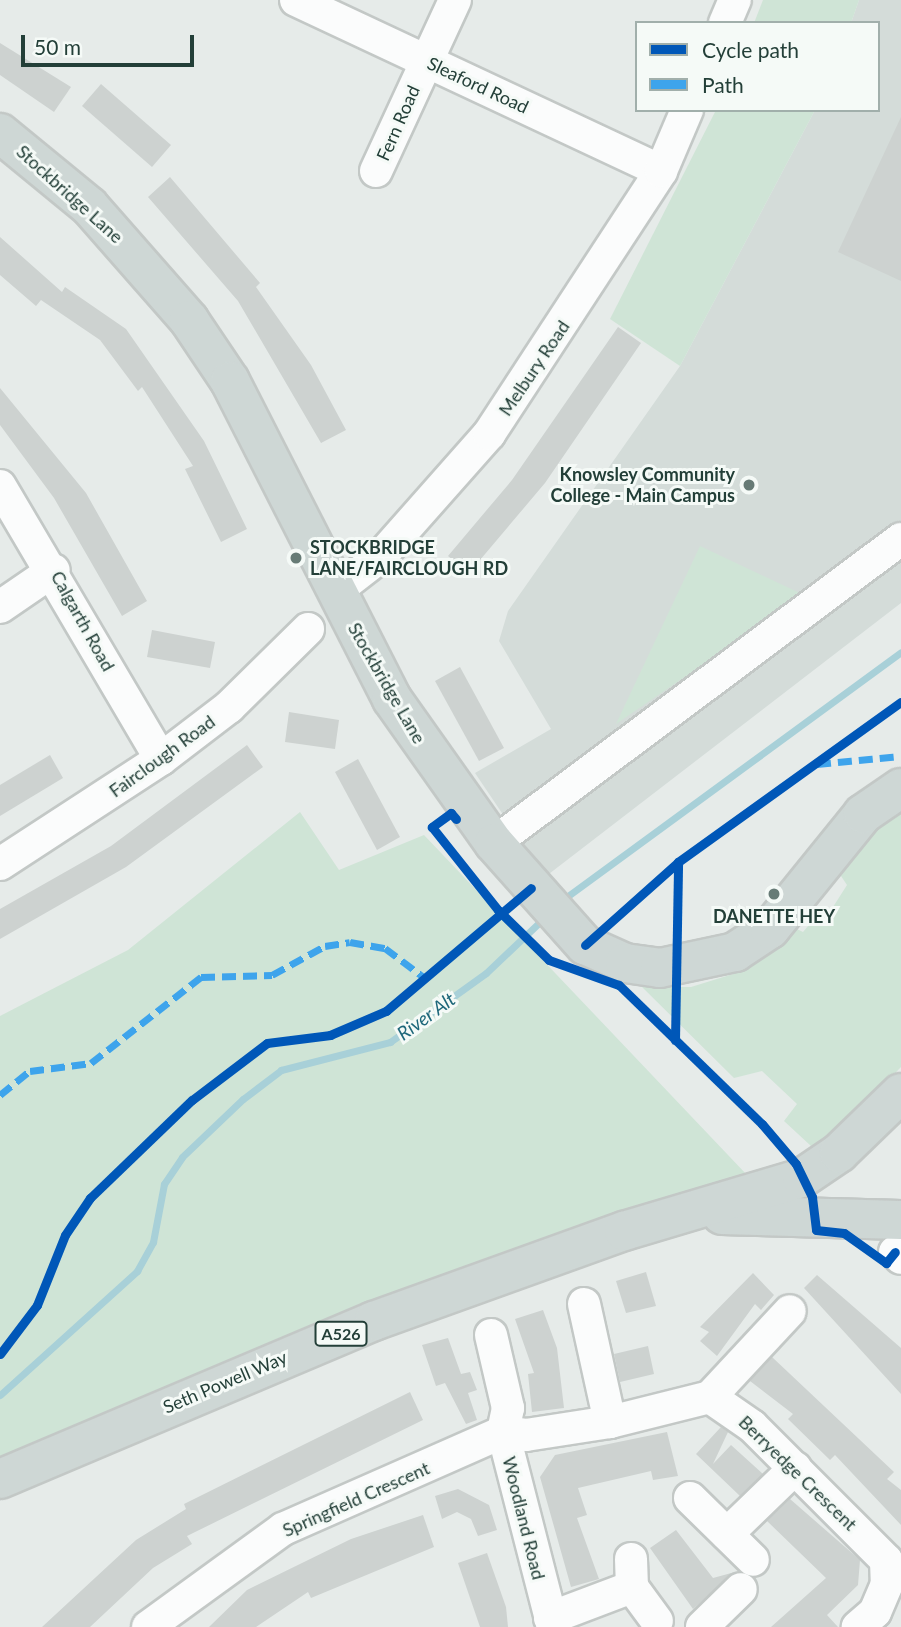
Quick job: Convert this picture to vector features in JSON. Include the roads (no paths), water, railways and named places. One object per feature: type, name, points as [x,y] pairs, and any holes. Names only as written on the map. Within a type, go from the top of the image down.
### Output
[{"type":"main road","name":"Stockbridge Lane","points":[[0,133],[89,206],[189,320],[230,381],[391,699],[494,843],[550,911],[596,952],[625,963],[676,968],[717,959],[770,929],[863,814],[901,788]]},
{"type":"main road","name":"Seth Powell Way","points":[[0,1479],[374,1321],[612,1235],[692,1216],[802,1178],[847,1147],[901,1093]]},
{"type":"main road","name":"Seth Powell Way","points":[[692,1216],[899,1243]]},
{"type":"street","name":"Sleaford Road","points":[[296,0],[661,171]]},
{"type":"street","name":"Fern Road","points":[[376,171],[455,0]]},
{"type":"street","points":[[726,21],[735,0]]},
{"type":"street","name":"Melbury Road","points":[[336,591],[382,555],[489,434],[661,171],[686,112]]},
{"type":"street","name":"Calgarth Road","points":[[0,486],[54,570],[161,759]]},
{"type":"street","points":[[494,843],[901,539]]},
{"type":"street","points":[[0,607],[54,570]]},
{"type":"street","name":"Fairclough Road","points":[[0,864],[161,759],[229,707],[308,629]]},
{"type":"street","points":[[583,1304],[610,1422]]},
{"type":"street","points":[[506,1420],[526,1435],[610,1422],[710,1397],[790,1311]]},
{"type":"street","name":"Woodland Road","points":[[491,1335],[506,1420],[552,1623]]},
{"type":"street","name":"Berryedge Crescent","points":[[710,1397],[752,1426],[886,1560],[887,1584],[874,1612],[858,1627]]},
{"type":"street","name":"Springfield Crescent","points":[[148,1627],[283,1529],[506,1420]]},
{"type":"street","points":[[727,1534],[794,1468]]},
{"type":"street","points":[[690,1497],[753,1560]]},
{"type":"street","points":[[552,1623],[631,1573],[657,1621]]},
{"type":"street","points":[[714,1623],[741,1589]]},
{"type":"waterway","name":"River Alt","points":[[561,901],[901,652]]},
{"type":"waterway","name":"River Alt","points":[[0,1395],[137,1271],[153,1242],[164,1184],[182,1157],[243,1099],[281,1070],[390,1042],[486,973],[545,917]]},
{"type":"place","name":"Knowsley Community College - Main Campus","points":[[749,485]]},
{"type":"place","name":"STOCKBRIDGE LANE/FAIRCLOUGH RD","points":[[296,558]]},
{"type":"place","name":"DANETTE HEY","points":[[774,894]]}]
